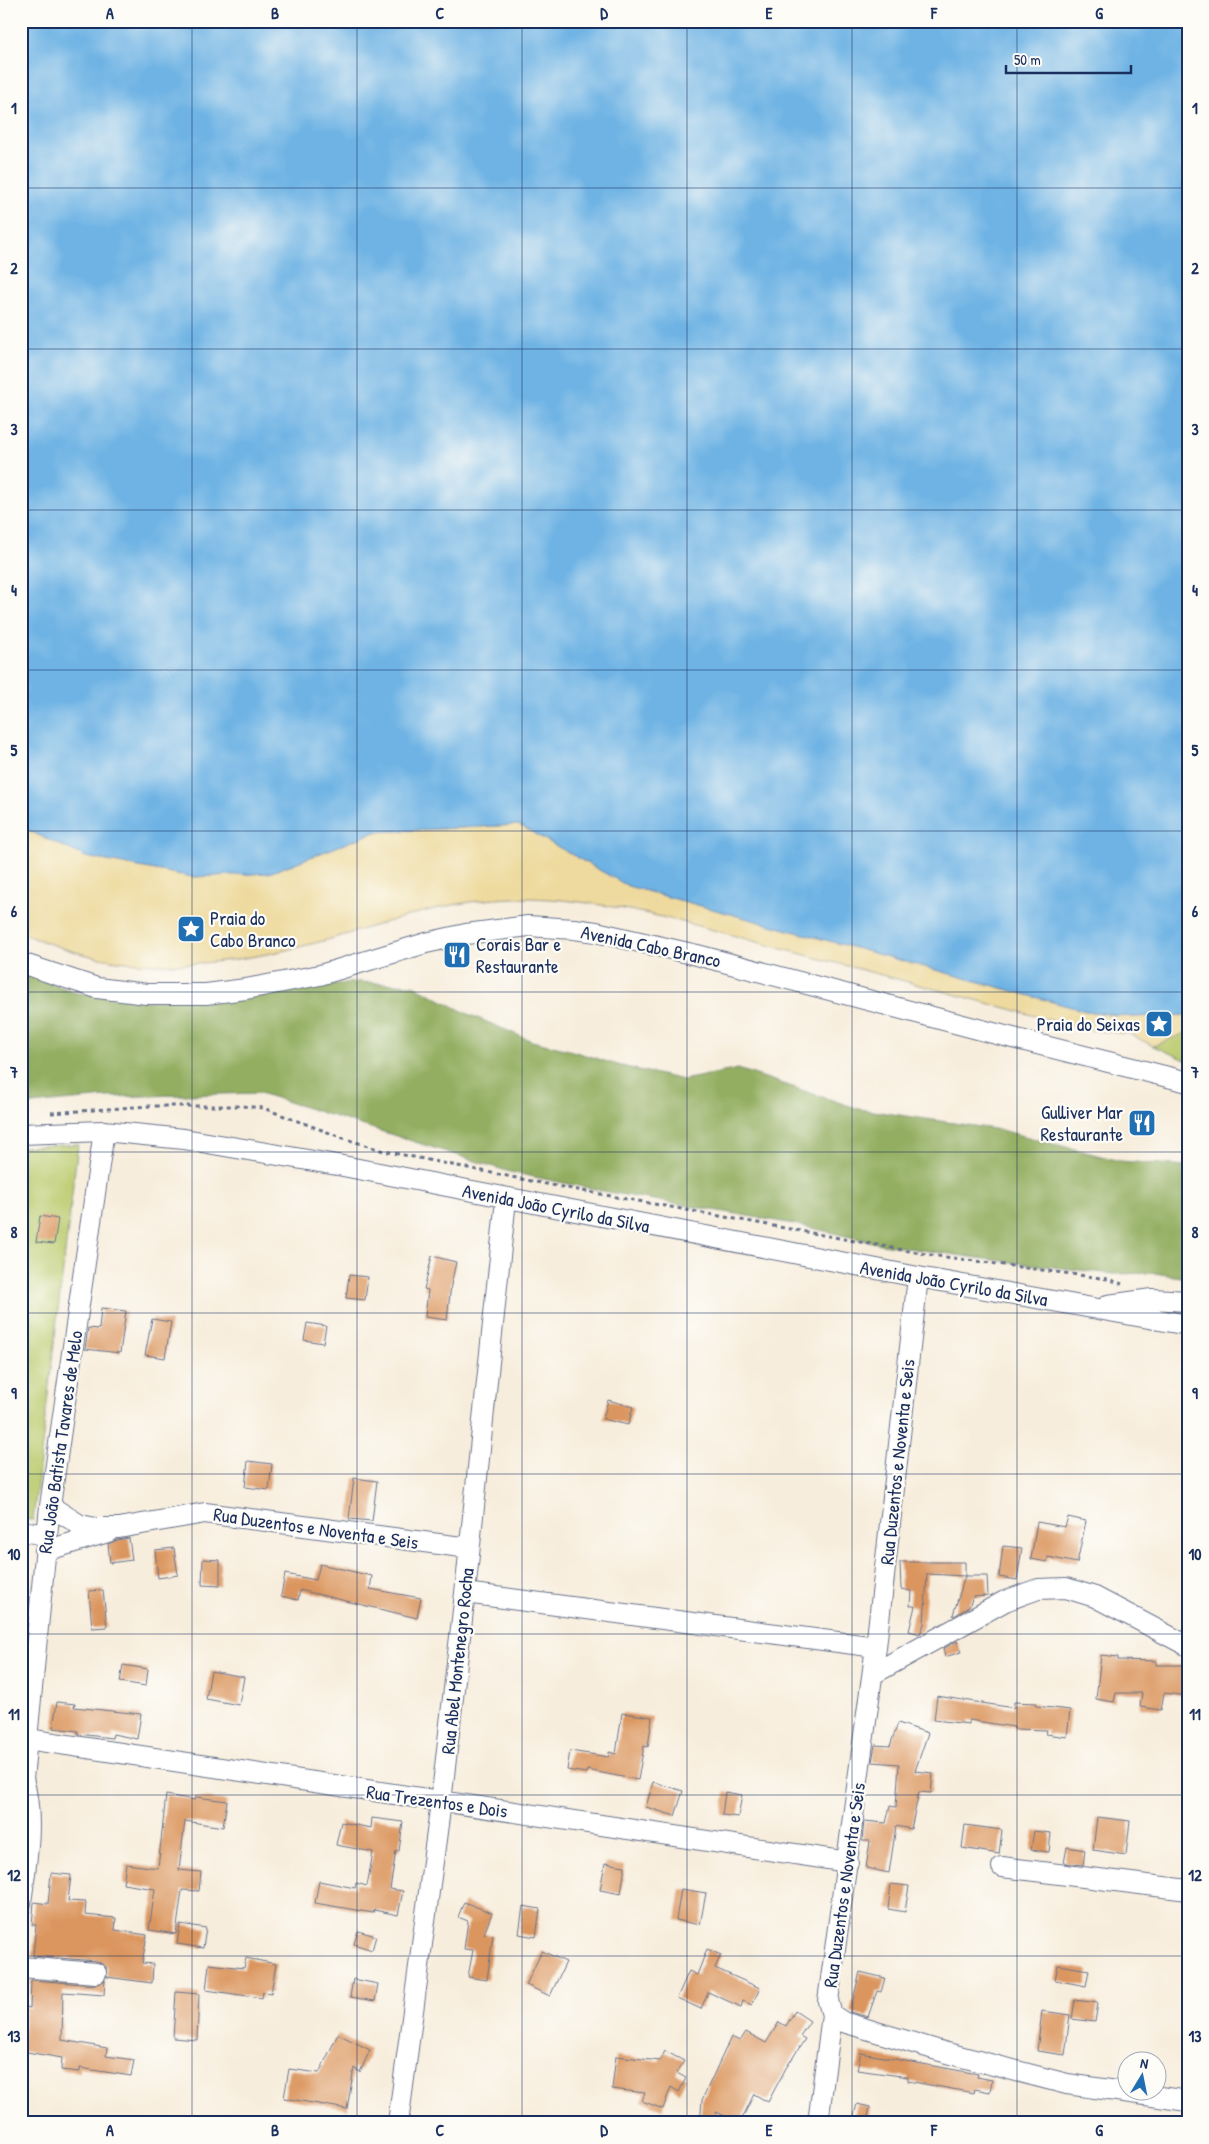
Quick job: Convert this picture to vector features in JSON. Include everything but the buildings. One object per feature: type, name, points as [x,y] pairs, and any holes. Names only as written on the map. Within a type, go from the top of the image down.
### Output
[{"type":"street","name":"Avenida Cabo Branco","points":[[21,963],[96,988],[146,994],[206,994],[246,989],[320,975],[426,943],[466,934],[528,926],[574,928],[715,959],[993,1033],[1188,1082]]},
{"type":"street","name":"Avenida João Cyrilo da Silva","points":[[21,1134],[104,1130],[146,1134],[268,1154],[918,1277],[1188,1325]]},
{"type":"street","name":"Rua João Batista Tavares de Melo","points":[[21,1903],[29,1830],[28,1796],[22,1779],[46,1543],[104,1130]]},
{"type":"street","name":"Rua Abel Montenegro Rocha","points":[[398,2123],[441,1802],[506,1199]]},
{"type":"street","name":"Rua Duzentos e Noventa e Seis","points":[[818,2123],[832,2015],[828,2001],[876,1647],[918,1277]]},
{"type":"street","name":"Avenida João Cyrilo da Silva","points":[[1089,1307],[1152,1299],[1188,1301]]},
{"type":"street","name":"Rua Duzentos e Noventa e Seis","points":[[50,1506],[80,1525],[96,1528],[119,1528],[205,1513],[469,1548]]},
{"type":"street","points":[[21,1532],[46,1543],[119,1528]]},
{"type":"street","points":[[872,1674],[1005,1601],[1038,1589],[1066,1588],[1095,1597],[1188,1646]]},
{"type":"street","points":[[465,1593],[876,1647]]},
{"type":"street","name":"Rua Trezentos e Dois","points":[[27,1739],[848,1862]]},
{"type":"street","points":[[1002,1867],[1188,1890]]},
{"type":"street","points":[[21,1967],[96,1973]]},
{"type":"street","points":[[832,2015],[843,2022],[947,2054],[1067,2084],[1188,2101]]},
{"type":"path","points":[[43,1114],[149,1106],[242,1106],[263,1108],[384,1151],[551,1186],[842,1240],[931,1255],[1108,1279],[1124,1285]]},
{"type":"green space","points":[[21,972],[77,993],[148,1001],[359,982],[413,985],[468,1014],[532,1041],[621,1066],[683,1080],[738,1069],[859,1109],[1001,1130],[1120,1161],[1188,1166],[1188,1278],[1154,1273],[1113,1274],[977,1258],[881,1244],[794,1224],[608,1192],[510,1172],[260,1093],[105,1097],[21,1105]]},
{"type":"green space","points":[[1188,1032],[1188,1061],[1153,1046]]},
{"type":"green space","points":[[78,1144],[33,1520],[21,1519],[21,1147]]},
{"type":"sand","name":"Praia do Cabo Branco","points":[[519,825],[628,886],[1086,1011],[1132,1017],[1188,1015],[1188,1032],[1153,1046],[1130,1034],[1087,1030],[682,922],[615,907],[548,899],[515,898],[471,902],[407,916],[287,950],[258,956],[199,963],[140,963],[99,958],[21,933],[21,827],[86,857],[193,877],[269,873],[375,832]]},
{"type":"water","points":[[21,21],[1188,21],[1188,1015],[1132,1017],[1086,1011],[628,886],[519,825],[375,832],[269,873],[193,877],[86,857],[21,827]]},
{"type":"place","name":"Praia do Cabo Branco","points":[[191,929]]},
{"type":"place","name":"Corais Bar e Restaurante","points":[[457,955]]},
{"type":"place","name":"Praia do Seixas","points":[[1159,1024]]},
{"type":"place","name":"Gulliver Mar Restaurante","points":[[1142,1123]]}]
